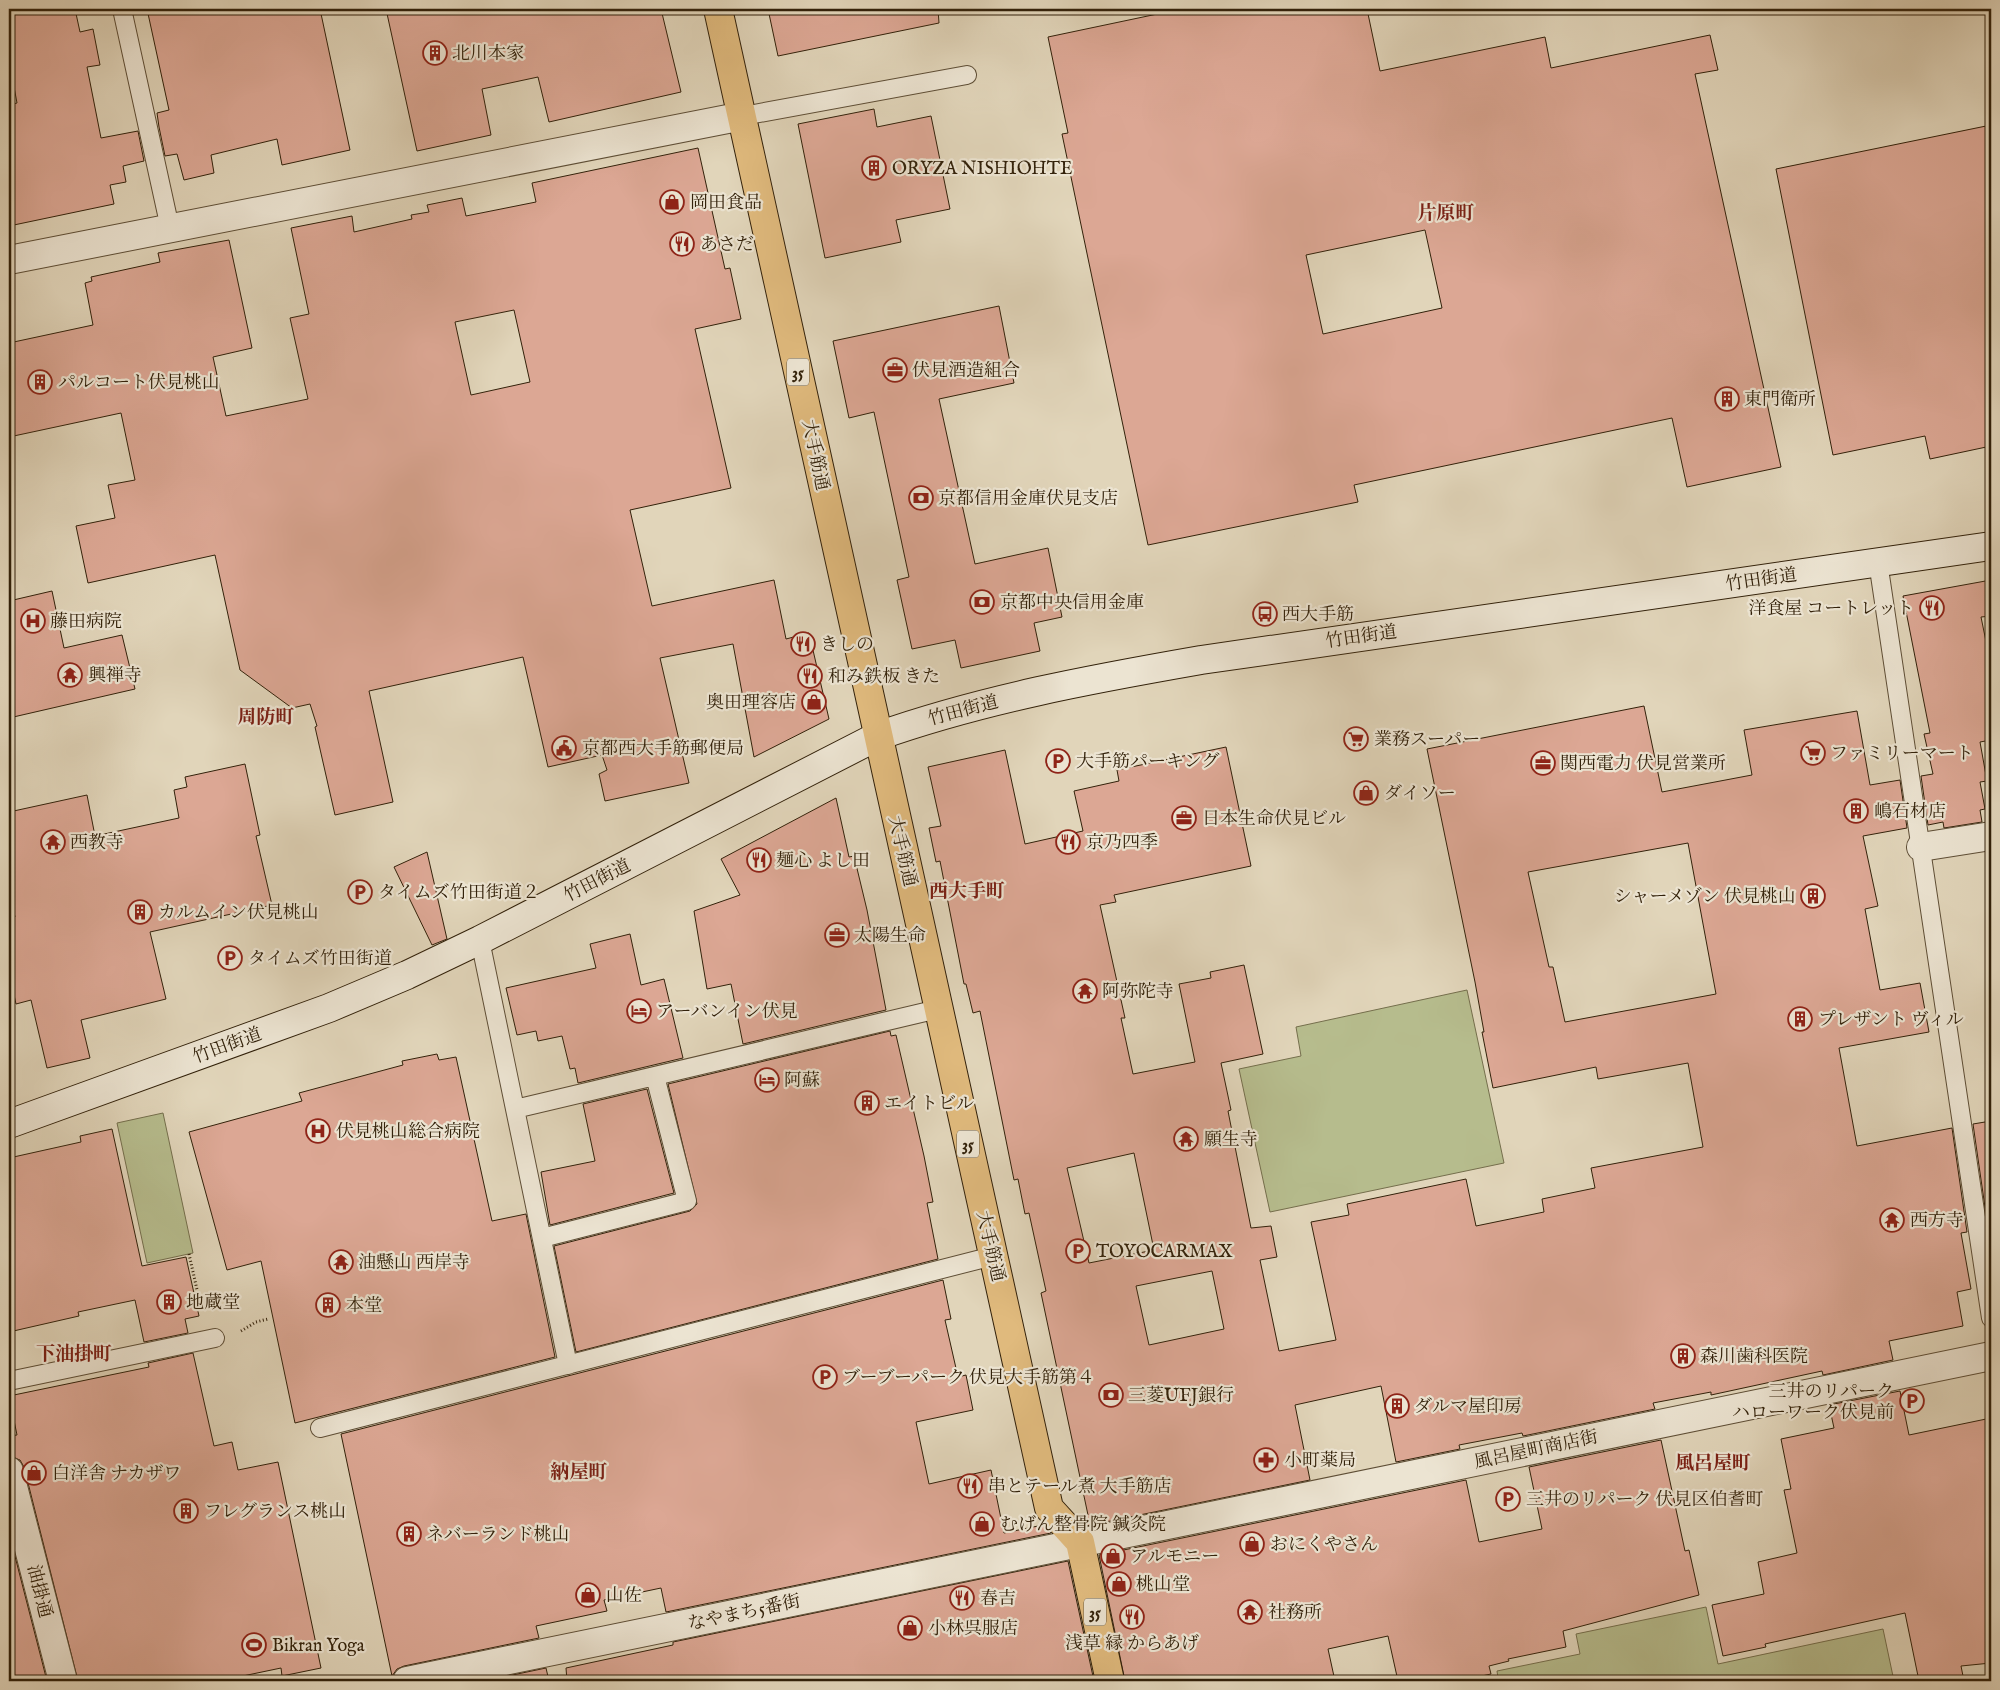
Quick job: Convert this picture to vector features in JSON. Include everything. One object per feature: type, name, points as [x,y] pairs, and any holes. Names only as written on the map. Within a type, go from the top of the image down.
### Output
[{"type":"main road","name":"大手筋通","points":[[718,9],[1049,1508],[1080,1542]]},
{"type":"main road","name":"35","points":[[1080,1542],[1110,1681]]},
{"type":"street","points":[[9,260],[742,116]]},
{"type":"street","name":"竹田街道","points":[[9,1124],[329,1008],[480,940],[878,736],[933,717],[1107,676],[1192,661],[1991,546]]},
{"type":"street","points":[[1921,847],[1991,836]]},
{"type":"street","name":"風呂屋町商店街","points":[[1080,1542],[1991,1356]]},
{"type":"street","name":"油掛通","points":[[9,1471],[63,1681]]},
{"type":"street","name":"なやまち5番街","points":[[407,1681],[1080,1542]]},
{"type":"lane","points":[[122,9],[170,228]]},
{"type":"lane","points":[[742,116],[966,75]]},
{"type":"lane","points":[[1878,562],[1991,1318]]},
{"type":"lane","points":[[480,940],[568,1365]]},
{"type":"lane","points":[[515,1109],[938,1009]]},
{"type":"lane","points":[[542,1238],[687,1201],[655,1076]]},
{"type":"lane","points":[[320,1428],[993,1256]]},
{"type":"lane","points":[[9,1381],[211,1338]]},
{"type":"path","points":[[189,1254],[211,1338]]},
{"type":"green space","points":[[1467,990],[1504,1163],[1270,1212],[1239,1069],[1301,1056],[1296,1027]]},
{"type":"green space","points":[[163,1113],[193,1253],[147,1263],[117,1123]]},
{"type":"green space","points":[[1706,1607],[1718,1664],[1883,1629],[1894,1681],[1481,1681],[1498,1678],[1497,1671],[1580,1654],[1576,1634]]},
{"type":"building","points":[[9,9],[75,9],[80,32],[93,29],[100,65],[87,67],[101,138],[138,131],[144,161],[123,166],[126,182],[110,185],[114,204],[9,226],[9,105],[17,103],[9,60]]},
{"type":"building","points":[[147,9],[320,9],[350,150],[282,165],[277,139],[211,155],[214,173],[184,180],[177,154],[165,156],[157,113],[169,110]]},
{"type":"building","points":[[386,9],[661,9],[681,92],[549,122],[538,77],[482,89],[491,135],[417,151]]},
{"type":"building","points":[[768,9],[938,9],[939,23],[778,56]]},
{"type":"building","points":[[1181,9],[1367,9],[1380,71],[1545,37],[1551,68],[1710,35],[1718,70],[1695,74],[1781,467],[1687,487],[1672,418],[1354,485],[1358,502],[1148,545],[1062,134],[1068,133],[1048,37]],"holes":[[[1425,230],[1442,308],[1323,334],[1306,255]]]},
{"type":"building","name":"ORYZA NISHIOHTE","points":[[874,109],[877,127],[931,116],[950,209],[896,220],[901,242],[825,258],[798,124]]},
{"type":"building","points":[[1991,125],[1991,446],[1930,459],[1925,436],[1833,455],[1776,169]]},
{"type":"building","points":[[698,148],[725,269],[730,268],[741,319],[695,329],[731,488],[630,510],[652,606],[774,580],[786,639],[809,633],[829,719],[754,757],[733,644],[660,658],[689,783],[605,801],[599,774],[607,770],[602,755],[548,767],[523,657],[369,691],[393,802],[335,815],[315,727],[317,726],[310,704],[292,708],[240,670],[215,555],[88,583],[76,526],[115,518],[108,485],[135,480],[121,413],[9,437],[9,343],[93,325],[85,283],[92,281],[91,277],[160,262],[158,253],[229,240],[252,348],[213,357],[226,416],[308,399],[290,318],[309,314],[291,228],[352,216],[354,232],[412,219],[411,215],[429,212],[427,205],[462,198],[466,216],[536,202],[532,183]],"holes":[[[514,310],[530,382],[471,395],[455,322]]]},
{"type":"building","points":[[999,306],[1014,383],[939,399],[975,564],[1048,548],[1062,617],[1034,623],[1040,651],[961,668],[955,640],[912,649],[897,580],[909,577],[874,412],[849,418],[833,341]]},
{"type":"building","points":[[1991,580],[1991,616],[1981,617],[1991,666],[1991,740],[1980,742],[1987,781],[1980,782],[1985,809],[1980,810],[1982,822],[1944,828],[1943,822],[1928,825],[1921,776],[1933,774],[1924,734],[1930,733],[1903,596]]},
{"type":"building","name":"興禅寺","points":[[52,591],[64,648],[122,635],[135,689],[9,718],[9,601]]},
{"type":"building","points":[[1644,706],[1662,792],[1752,775],[1744,730],[1857,711],[1870,785],[1900,780],[1907,828],[1863,836],[1878,906],[1865,909],[1880,990],[1920,983],[1929,1032],[1839,1048],[1857,1146],[1952,1128],[1967,1232],[1961,1233],[1971,1289],[1957,1292],[1963,1326],[1889,1341],[1893,1360],[1823,1375],[1822,1371],[1711,1395],[1711,1392],[1653,1403],[1655,1409],[1523,1436],[1522,1433],[1459,1445],[1460,1449],[1396,1462],[1381,1386],[1295,1405],[1310,1480],[1086,1526],[1078,1517],[1088,1515],[1041,1293],[1046,1291],[1029,1213],[1025,1214],[1018,1179],[1014,1180],[980,1011],[973,1013],[966,984],[964,984],[940,861],[936,862],[929,828],[941,826],[928,767],[1005,750],[1025,844],[1083,831],[1074,791],[1119,781],[1117,770],[1226,747],[1251,866],[1114,895],[1116,902],[1100,905],[1125,1018],[1121,1018],[1133,1074],[1195,1062],[1179,984],[1211,978],[1210,972],[1244,965],[1263,1054],[1221,1063],[1231,1110],[1228,1111],[1251,1228],[1271,1226],[1277,1257],[1260,1260],[1279,1351],[1336,1340],[1311,1222],[1349,1215],[1347,1204],[1466,1179],[1476,1226],[1544,1212],[1542,1199],[1595,1188],[1591,1168],[1703,1147],[1688,1063],[1598,1079],[1596,1067],[1493,1088],[1475,982],[1427,749]],"holes":[[[1688,843],[1716,994],[1565,1022],[1553,967],[1549,967],[1528,872]],[[1134,1153],[1154,1250],[1089,1263],[1067,1168]],[[1212,1271],[1224,1329],[1149,1345],[1136,1286]]]},
{"type":"building","points":[[245,764],[260,835],[256,836],[272,905],[150,932],[166,999],[81,1020],[90,1058],[47,1068],[31,1000],[16,1004],[9,972],[9,919],[15,917],[9,887],[9,812],[87,795],[95,836],[179,818],[174,790],[187,787],[185,777]]},
{"type":"building","points":[[836,798],[849,857],[854,856],[867,910],[886,1010],[743,1044],[731,984],[707,989],[694,911],[740,895],[721,859]]},
{"type":"building","points":[[427,852],[447,939],[432,945],[394,867]]},
{"type":"building","points":[[630,934],[641,985],[664,979],[683,1058],[578,1083],[575,1068],[570,1069],[562,1036],[538,1041],[536,1031],[517,1035],[506,988],[596,968],[590,944]]},
{"type":"building","points":[[890,1031],[891,1036],[896,1035],[924,1156],[933,1202],[927,1203],[938,1259],[576,1352],[554,1246],[690,1211],[697,1204],[668,1084]]},
{"type":"building","points":[[437,1054],[439,1060],[456,1057],[492,1221],[526,1214],[555,1357],[295,1423],[261,1261],[227,1270],[189,1132],[302,1101],[299,1093],[403,1065],[402,1061]]},
{"type":"building","points":[[647,1089],[674,1193],[550,1225],[541,1172],[595,1161],[583,1104]]},
{"type":"building","points":[[1991,1121],[1991,1227],[1988,1228],[1973,1124]]},
{"type":"building","points":[[112,1129],[142,1266],[186,1257],[199,1316],[185,1319],[188,1333],[144,1342],[135,1300],[78,1312],[79,1316],[9,1332],[9,1158],[81,1142],[80,1136]]},
{"type":"building","points":[[943,1280],[951,1319],[945,1320],[958,1377],[966,1375],[973,1410],[916,1422],[929,1484],[991,1470],[1004,1533],[1043,1525],[1051,1533],[666,1612],[661,1588],[604,1600],[607,1611],[536,1626],[539,1638],[404,1666],[397,1669],[392,1676],[341,1434]]},
{"type":"building","points":[[193,1353],[214,1446],[232,1442],[238,1470],[278,1462],[321,1668],[282,1676],[281,1668],[219,1681],[78,1681],[24,1467],[20,1460],[9,1456],[9,1436],[17,1435],[9,1396],[149,1367],[148,1363]]},
{"type":"building","points":[[1900,1391],[1909,1435],[1991,1418],[1991,1663],[1961,1666],[1964,1681],[1919,1681],[1905,1613],[1765,1644],[1766,1647],[1723,1656],[1712,1605],[1764,1594],[1758,1562],[1797,1553],[1784,1490],[1791,1489],[1781,1439],[1834,1428],[1829,1405]]},
{"type":"building","points":[[1661,1440],[1685,1551],[1689,1550],[1699,1595],[1563,1631],[1566,1647],[1508,1659],[1509,1661],[1489,1666],[1491,1674],[1458,1681],[1398,1681],[1388,1636],[1328,1649],[1335,1681],[1125,1681],[1099,1555],[1466,1480],[1479,1542],[1542,1529],[1529,1467]]},
{"type":"building","points":[[9,1533],[47,1681],[9,1681]]},
{"type":"building","points":[[1068,1561],[1094,1681],[567,1681],[566,1668],[673,1645],[673,1642]]},
{"type":"building","points":[[546,1668],[549,1681],[484,1681]]},
{"type":"place","name":"北川本家","points":[[435,53]]},
{"type":"place","name":"ORYZA NISHIOHTE","points":[[874,168]]},
{"type":"place","name":"岡田食品","points":[[672,202]]},
{"type":"place","name":"あさだ","points":[[682,244]]},
{"type":"place","name":"伏見酒造組合","points":[[895,370]]},
{"type":"place","name":"パルコート伏見桃山","points":[[40,382]]},
{"type":"place","name":"東門衛所","points":[[1727,399]]},
{"type":"place","name":"京都信用金庫伏見支店","points":[[921,498]]},
{"type":"place","name":"京都中央信用金庫","points":[[982,602]]},
{"type":"place","name":"洋食屋 コートレット","points":[[1932,608]]},
{"type":"place","name":"西大手筋","points":[[1265,614]]},
{"type":"place","name":"藤田病院","points":[[33,621]]},
{"type":"place","name":"きしの","points":[[803,644]]},
{"type":"place","name":"興禅寺","points":[[70,675]]},
{"type":"place","name":"和み鉄板 きた","points":[[810,676]]},
{"type":"place","name":"奥田理容店","points":[[814,702]]},
{"type":"place","name":"業務スーパー","points":[[1356,739]]},
{"type":"place","name":"京都西大手筋郵便局","points":[[564,748]]},
{"type":"place","name":"ファミリーマート","points":[[1813,753]]},
{"type":"place","name":"大手筋パーキング","points":[[1058,761]]},
{"type":"place","name":"関西電力 伏見営業所","points":[[1543,763]]},
{"type":"place","name":"ダイソー","points":[[1366,793]]},
{"type":"place","name":"嶋石材店","points":[[1856,811]]},
{"type":"place","name":"日本生命伏見ビル","points":[[1184,818]]},
{"type":"place","name":"西教寺","points":[[53,842]]},
{"type":"place","name":"京乃四季","points":[[1068,842]]},
{"type":"place","name":"麺心 よし田","points":[[759,860]]},
{"type":"place","name":"タイムズ竹田街道２","points":[[360,892]]},
{"type":"place","name":"シャーメゾン 伏見桃山","points":[[1813,896]]},
{"type":"place","name":"カルムイン伏見桃山","points":[[140,912]]},
{"type":"place","name":"太陽生命","points":[[837,935]]},
{"type":"place","name":"タイムズ竹田街道","points":[[230,958]]},
{"type":"place","name":"阿弥陀寺","points":[[1085,991]]},
{"type":"place","name":"アーバンイン伏見","points":[[639,1011]]},
{"type":"place","name":"プレザント ヴィル","points":[[1800,1019]]},
{"type":"place","name":"阿蘇","points":[[767,1080]]},
{"type":"place","name":"エイトビル","points":[[867,1103]]},
{"type":"place","name":"伏見桃山総合病院","points":[[318,1131]]},
{"type":"place","name":"願生寺","points":[[1186,1139]]},
{"type":"place","name":"西方寺","points":[[1892,1220]]},
{"type":"place","name":"TOYOCARMAX","points":[[1078,1251]]},
{"type":"place","name":"油懸山 西岸寺","points":[[341,1262]]},
{"type":"place","name":"地蔵堂","points":[[169,1302]]},
{"type":"place","name":"本堂","points":[[328,1305]]},
{"type":"place","name":"森川歯科医院","points":[[1683,1356]]},
{"type":"place","name":"ブーブーパーク 伏見大手筋第４","points":[[825,1377]]},
{"type":"place","name":"三菱UFJ銀行","points":[[1111,1395]]},
{"type":"place","name":"三井のリパーク ハローワーク伏見前","points":[[1912,1401]]},
{"type":"place","name":"ダルマ屋印房","points":[[1397,1406]]},
{"type":"place","name":"小町薬局","points":[[1266,1460]]},
{"type":"place","name":"白洋舎 ナカザワ","points":[[34,1473]]},
{"type":"place","name":"串とテール煮 大手筋店","points":[[970,1486]]},
{"type":"place","name":"三井のリパーク 伏見区伯耆町","points":[[1508,1499]]},
{"type":"place","name":"フレグランス桃山","points":[[186,1511]]},
{"type":"place","name":"むげん整骨院 鍼灸院","points":[[982,1524]]},
{"type":"place","name":"ネバーランド桃山","points":[[409,1534]]},
{"type":"place","name":"おにくやさん","points":[[1252,1544]]},
{"type":"place","name":"アルモニー","points":[[1113,1556]]},
{"type":"place","name":"桃山堂","points":[[1119,1584]]},
{"type":"place","name":"山佐","points":[[588,1595]]},
{"type":"place","name":"春吉","points":[[962,1598]]},
{"type":"place","name":"社務所","points":[[1250,1612]]},
{"type":"place","name":"浅草 縁 からあげ","points":[[1132,1617]]},
{"type":"place","name":"小林呉服店","points":[[910,1628]]},
{"type":"place","name":"Bikran Yoga","points":[[254,1645]]},
{"type":"district","name":"片原町","points":[[1446,212]]},
{"type":"district","name":"周防町","points":[[266,716]]},
{"type":"district","name":"西大手町","points":[[967,890]]},
{"type":"district","name":"下油掛町","points":[[74,1353]]},
{"type":"district","name":"風呂屋町","points":[[1713,1462]]},
{"type":"district","name":"納屋町","points":[[579,1471]]}]
